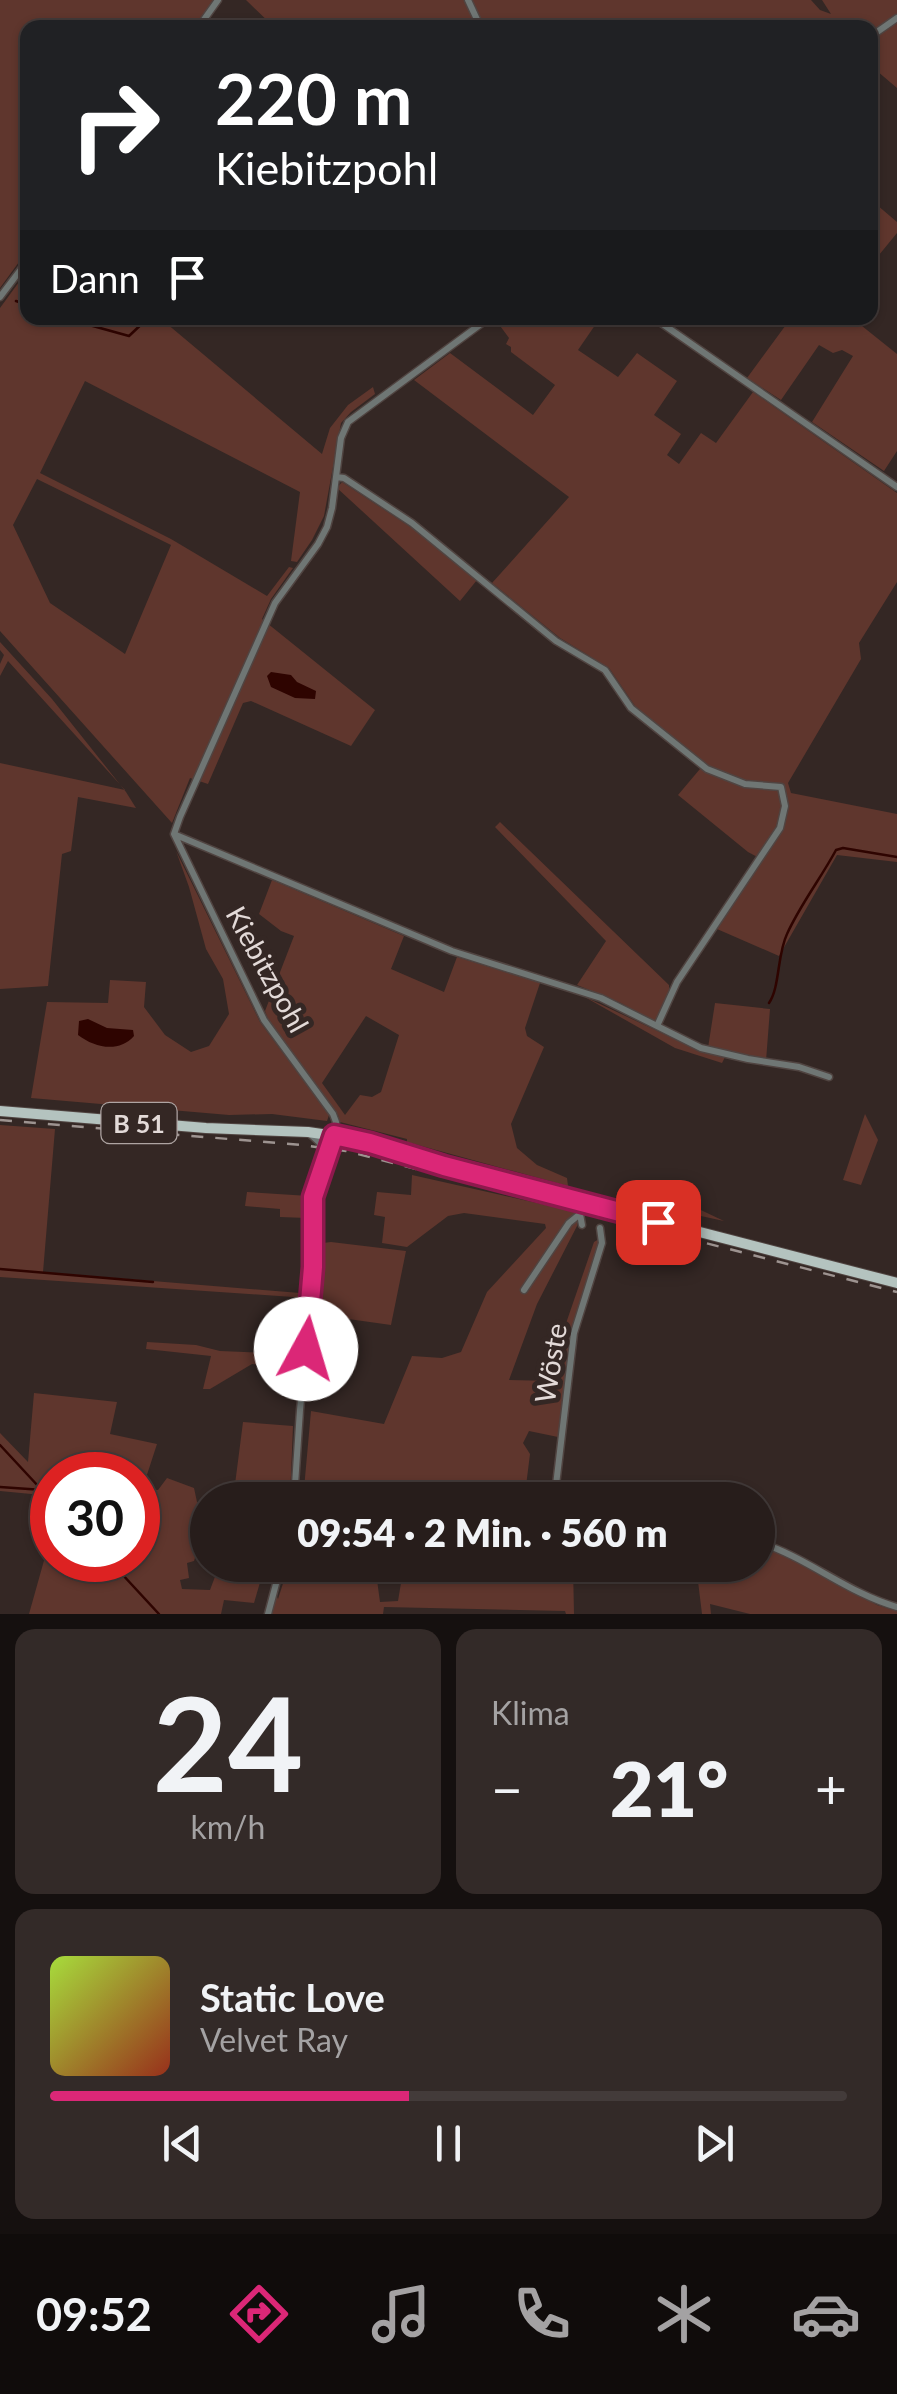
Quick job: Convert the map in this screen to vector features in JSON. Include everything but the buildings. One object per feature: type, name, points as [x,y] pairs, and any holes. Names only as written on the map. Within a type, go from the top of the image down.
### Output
[{"type":"main road","name":"B 51","points":[[0,1111],[334,1135],[581,1208],[897,1283]]},
{"type":"street","points":[[0,297],[20,271]]},
{"type":"street","points":[[174,834],[275,603],[326,527],[344,429],[353,416],[479,325]]},
{"type":"street","points":[[664,325],[897,487]]},
{"type":"street","points":[[336,477],[344,478],[412,523],[556,641],[605,670],[631,708],[707,770],[745,784],[781,788],[785,806],[780,828],[678,982],[657,1026]]},
{"type":"street","name":"Kiebitzpohl","points":[[174,834],[452,951],[601,998],[701,1048],[799,1066],[829,1077]]},
{"type":"street","name":"Kiebitzpohl","points":[[174,834],[264,1020],[334,1114],[334,1135]]},
{"type":"street","points":[[308,1132],[327,1156]]},
{"type":"street","points":[[295,1482],[311,1302],[313,1197],[334,1135]]},
{"type":"street","points":[[581,1208],[582,1225]]},
{"type":"street","name":"Wöste","points":[[524,1290],[581,1208]]},
{"type":"street","name":"Wöste","points":[[556,1482],[574,1332],[602,1242],[600,1228]]},
{"type":"street","points":[[775,1549],[874,1600],[897,1607]]},
{"type":"street","points":[[268,1614],[276,1582]]},
{"type":"shaded area","points":[[0,0],[215,0],[200,20],[20,20],[20,261],[0,288]]},
{"type":"shaded area","points":[[246,0],[811,0],[820,10],[831,14],[822,0],[897,0],[897,88],[878,72],[878,20],[267,20]]},
{"type":"shaded area","points":[[878,206],[897,222],[897,233],[878,256]]},
{"type":"shaded area","points":[[20,281],[20,325],[168,325],[322,454],[330,428],[348,405],[373,387],[375,394],[341,423],[324,516],[297,562],[291,561],[300,492],[85,381],[40,473],[171,539],[267,596],[289,567],[293,568],[262,619],[375,710],[351,746],[251,701],[243,703],[208,784],[190,778],[172,823],[0,631],[0,308]],"holes":[[[37,479],[171,545],[125,654],[50,603],[13,525]]]},
{"type":"shaded area","points":[[499,325],[595,325],[578,350],[618,377],[637,353],[677,381],[654,415],[681,434],[667,455],[679,464],[701,433],[716,443],[753,392],[897,493],[897,582],[859,643],[861,659],[788,783],[791,793],[897,814],[897,862],[837,855],[779,956],[717,929],[763,860],[678,795],[705,763],[635,706],[609,668],[560,638],[492,583],[569,497],[414,380],[450,353],[533,415],[555,385],[511,352],[506,344],[509,338]]},
{"type":"shaded area","points":[[786,325],[861,325],[897,354],[897,451],[884,471],[812,422],[853,356],[842,350],[833,353],[819,345],[781,400],[747,378]]},
{"type":"shaded area","points":[[342,482],[412,528],[477,580],[460,601],[337,488]]},
{"type":"shaded area","points":[[0,642],[52,699],[120,785],[8,661],[0,676],[4,655]]},
{"type":"shaded area","points":[[271,672],[291,675],[316,691],[315,699],[295,698],[271,687],[267,676]]},
{"type":"shaded area","points":[[0,763],[124,790],[136,808],[78,797],[71,851],[62,854],[48,986],[0,989]]},
{"type":"shaded area","points":[[500,822],[669,985],[669,995],[658,1019],[652,1021],[577,985],[606,941],[495,827]]},
{"type":"shaded area","points":[[176,851],[260,1022],[329,1115],[327,1121],[31,1098],[47,1002],[108,1003],[110,980],[146,982],[144,1007],[165,1035],[191,1052],[209,1046],[229,1014],[223,979],[206,949]]},
{"type":"shaded area","points":[[272,880],[404,936],[391,969],[444,992],[457,957],[540,983],[525,1028],[527,1036],[544,1047],[511,1124],[517,1148],[537,1165],[567,1178],[568,1186],[340,1122],[268,1019],[265,1011],[294,936],[259,914]],"holes":[[[366,1016],[399,1035],[381,1092],[372,1097],[360,1095],[345,1115],[322,1083]]]},
{"type":"shaded area","points":[[583,996],[698,1050],[725,1057],[722,1063],[675,1048]]},
{"type":"shaded area","points":[[715,1003],[770,1009],[766,1061],[708,1048]]},
{"type":"shaded area","points":[[88,1019],[107,1028],[133,1030],[134,1036],[114,1047],[92,1043],[78,1035],[79,1021]]},
{"type":"shaded area","points":[[865,1114],[878,1140],[861,1185],[843,1180]]},
{"type":"shaded area","points":[[0,1125],[55,1129],[43,1272],[300,1293],[305,1274],[302,1227],[307,1226],[307,1298],[0,1277]]},
{"type":"shaded area","points":[[412,1175],[577,1212],[577,1226],[537,1304],[509,1380],[553,1381],[563,1332],[594,1242],[599,1239],[572,1332],[558,1437],[529,1431],[523,1443],[530,1454],[526,1482],[305,1482],[311,1411],[384,1424],[412,1356],[442,1358],[461,1352],[487,1292],[546,1228],[545,1224],[464,1213],[448,1216],[407,1247],[382,1243],[385,1217],[374,1215],[377,1192],[411,1195]]},
{"type":"shaded area","points":[[247,1192],[309,1196],[307,1218],[280,1217],[280,1209],[245,1206]]},
{"type":"shaded area","points":[[622,1193],[669,1195],[724,1221],[636,1202]]},
{"type":"shaded area","points":[[323,1243],[406,1251],[391,1325],[320,1315]]},
{"type":"shaded area","points":[[273,1329],[287,1331],[284,1360],[271,1359],[268,1366],[252,1364],[210,1389],[203,1389],[211,1356],[146,1349],[147,1342],[269,1353]]},
{"type":"shaded area","points":[[34,1393],[117,1402],[110,1434],[157,1444],[154,1452],[30,1452],[30,1494],[0,1491],[0,1433],[28,1462]]},
{"type":"shaded area","points":[[243,1422],[293,1426],[291,1482],[235,1482]]},
{"type":"shaded area","points":[[167,1478],[190,1487],[189,1578],[180,1580],[182,1589],[210,1590],[213,1582],[260,1582],[254,1603],[224,1600],[221,1614],[29,1614],[38,1582],[160,1582],[160,1487]]},
{"type":"shaded area","points":[[775,1551],[877,1605],[897,1611],[750,1614],[710,1604],[711,1614],[702,1614],[698,1582],[775,1582]]},
{"type":"shaded area","points":[[284,1582],[377,1582],[380,1602],[398,1601],[401,1582],[573,1582],[574,1614],[384,1607],[383,1614],[270,1614],[276,1594],[278,1599]]},
{"type":"waterway","points":[[16,301],[20,302]]},
{"type":"waterway","points":[[89,325],[129,336],[141,325]]},
{"type":"waterway","points":[[769,1003],[787,934],[836,850],[897,857]]},
{"type":"waterway","points":[[0,1269],[153,1282]]},
{"type":"waterway","points":[[0,1445],[30,1477]]},
{"type":"waterway","points":[[0,1487],[30,1489]]},
{"type":"waterway","points":[[129,1582],[159,1614]]},
{"type":"railway","points":[[0,1120],[346,1151],[897,1292]]},
{"type":"route","points":[[306,1349],[313,1267],[313,1197],[334,1135],[658,1222]]}]
